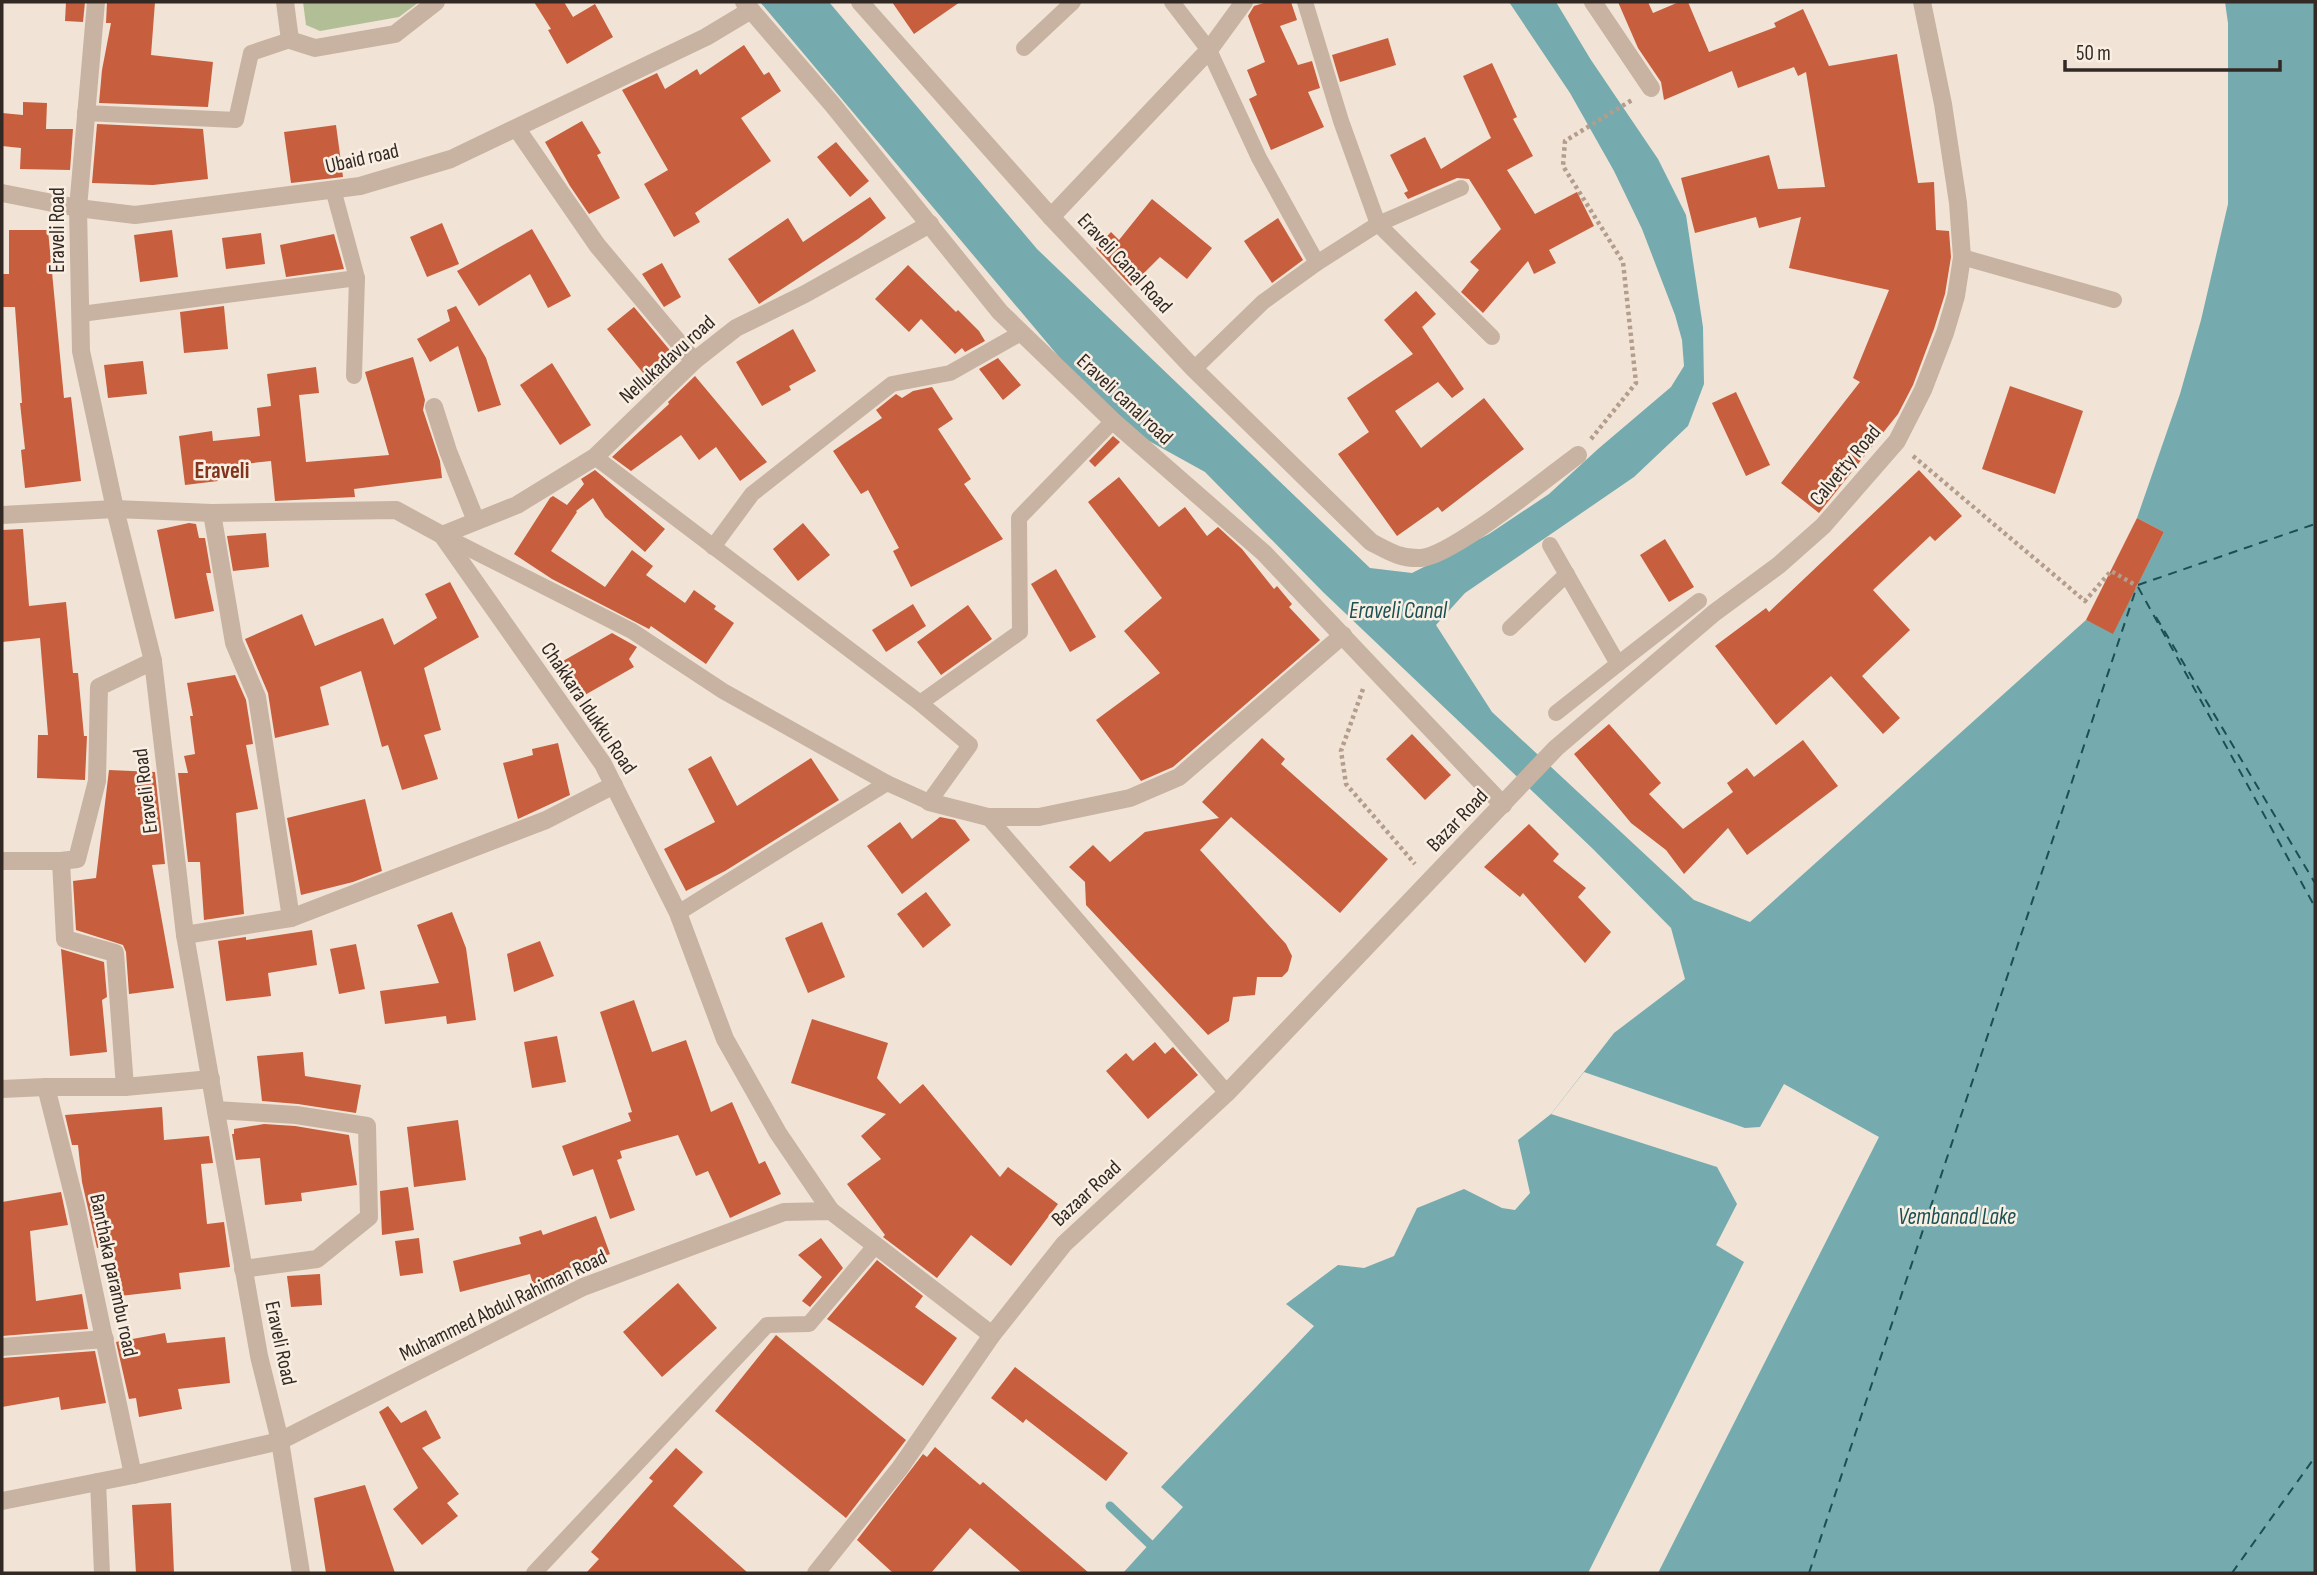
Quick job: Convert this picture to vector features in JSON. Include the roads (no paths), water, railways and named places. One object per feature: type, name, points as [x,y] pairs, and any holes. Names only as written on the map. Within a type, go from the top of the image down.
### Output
[{"type":"street","name":"Eraveli Road","points":[[96,2],[78,208],[81,351],[153,661],[185,935],[259,1356],[281,1441],[301,1573]]},
{"type":"street","points":[[285,2],[290,40],[315,48],[395,34],[436,2]]},
{"type":"street","name":"Eraveli Canal Road","points":[[860,2],[1051,217],[1194,369],[1371,542],[1398,557],[1424,558],[1465,538],[1578,455]]},
{"type":"street","points":[[1051,217],[1209,50],[1244,2]]},
{"type":"street","points":[[1593,2],[1651,88]]},
{"type":"street","name":"Calvetty Road","points":[[1518,790],[1556,748],[1714,613],[1779,565],[1823,526],[1897,442],[1923,390],[1945,333],[1956,296],[1962,257],[1958,203],[1943,104],[1922,2]]},
{"type":"street","name":"Ubaid road","points":[[2,193],[78,208],[135,215],[360,186],[451,159],[517,129],[706,37],[747,6]]},
{"type":"street","name":"Eraveli canal road","points":[[747,6],[1000,312],[1113,421],[1264,553],[1503,805]]},
{"type":"street","points":[[517,129],[597,245],[694,361]]},
{"type":"street","name":"Nellukadavu road","points":[[442,535],[517,505],[595,457],[694,361],[736,328],[805,294],[929,223]]},
{"type":"street","points":[[434,407],[475,521]]},
{"type":"street","name":"Chakkara Idukku Road","points":[[2,515],[116,509],[212,513],[396,510],[442,535],[595,753],[614,785],[678,913],[725,1039],[778,1133],[831,1211]]},
{"type":"street","points":[[212,513],[233,643],[257,697],[290,918]]},
{"type":"street","points":[[929,802],[989,817],[1039,817],[1130,798],[1179,777],[1343,635]]},
{"type":"street","points":[[2,861],[78,859],[97,781],[99,687],[153,661]]},
{"type":"street","points":[[185,935],[290,918],[546,820],[614,785]]},
{"type":"street","name":"Bazar Road","points":[[1429,881],[1518,790]]},
{"type":"street","points":[[61,861],[65,939],[115,953],[125,1087]]},
{"type":"street","name":"Bazaar Road","points":[[816,1573],[900,1468],[992,1335],[1064,1244],[1227,1093],[1429,881]]},
{"type":"street","points":[[2,1089],[125,1087],[211,1079]]},
{"type":"street","name":"Banthaka parambu road","points":[[46,1087],[106,1339],[133,1475]]},
{"type":"street","points":[[216,1110],[296,1115],[367,1126],[369,1217],[317,1259],[243,1269]]},
{"type":"street","points":[[831,1211],[992,1335]]},
{"type":"street","name":"Muhammed Abdul Rahiman Road","points":[[2,1501],[133,1475],[281,1441],[583,1287],[784,1212],[831,1211]]},
{"type":"street","points":[[2,1347],[106,1339]]},
{"type":"lane","points":[[1024,48],[1073,2]]},
{"type":"lane","points":[[1172,2],[1209,50],[1259,158],[1317,263]]},
{"type":"lane","points":[[1305,2],[1341,121],[1377,224],[1492,337]]},
{"type":"lane","points":[[85,113],[236,120],[251,53],[290,40]]},
{"type":"lane","points":[[1194,369],[1264,302],[1317,263],[1377,224],[1461,188]]},
{"type":"lane","points":[[333,189],[356,278],[354,376]]},
{"type":"lane","points":[[1962,257],[2114,300]]},
{"type":"lane","points":[[80,314],[356,278]]},
{"type":"lane","points":[[713,547],[752,494],[892,384],[950,373],[1021,332]]},
{"type":"lane","points":[[920,703],[1020,632],[1019,517],[1113,421]]},
{"type":"lane","points":[[442,535],[632,631],[723,691],[887,783],[929,802],[970,746],[920,703],[595,457]]},
{"type":"lane","points":[[1550,545],[1618,664]]},
{"type":"lane","points":[[1510,628],[1567,574]]},
{"type":"lane","points":[[1556,713],[1699,601]]},
{"type":"lane","points":[[678,913],[887,783]]},
{"type":"lane","points":[[989,817],[1227,1093]]},
{"type":"lane","points":[[534,1573],[767,1325],[809,1324],[875,1247]]},
{"type":"lane","points":[[98,1481],[102,1573]]},
{"type":"water","name":"Vembanad Lake","points":[[760,2],[829,2],[1037,249],[1370,568],[1412,573],[1489,534],[1549,494],[1671,387],[1684,366],[1682,340],[1675,315],[1642,229],[1614,171],[1570,93],[1509,2],[1556,2],[1591,60],[1658,159],[1686,215],[1703,327],[1704,384],[1688,426],[1634,477],[1465,593],[1436,625],[1492,712],[1694,900],[1750,922],[2086,620],[2113,633],[2164,532],[2137,518],[2180,394],[2201,320],[2228,204],[2228,23],[2225,2],[2315,2],[2315,1573],[1123,1573],[1183,1507],[1161,1487],[1314,1326],[1286,1304],[1338,1265],[1364,1268],[1394,1256],[1417,1208],[1464,1189],[1502,1208],[1515,1210],[1530,1193],[1518,1140],[1551,1114],[1614,1033],[1685,979],[1671,928],[1593,849],[1323,592],[1205,472],[1113,421]]},
{"type":"waterway","points":[[1110,1506],[1156,1550]]},
{"type":"district","name":"Eraveli","points":[[222,470]]},
{"type":"water label","name":"Eraveli Canal","points":[[1398,610]]}]
